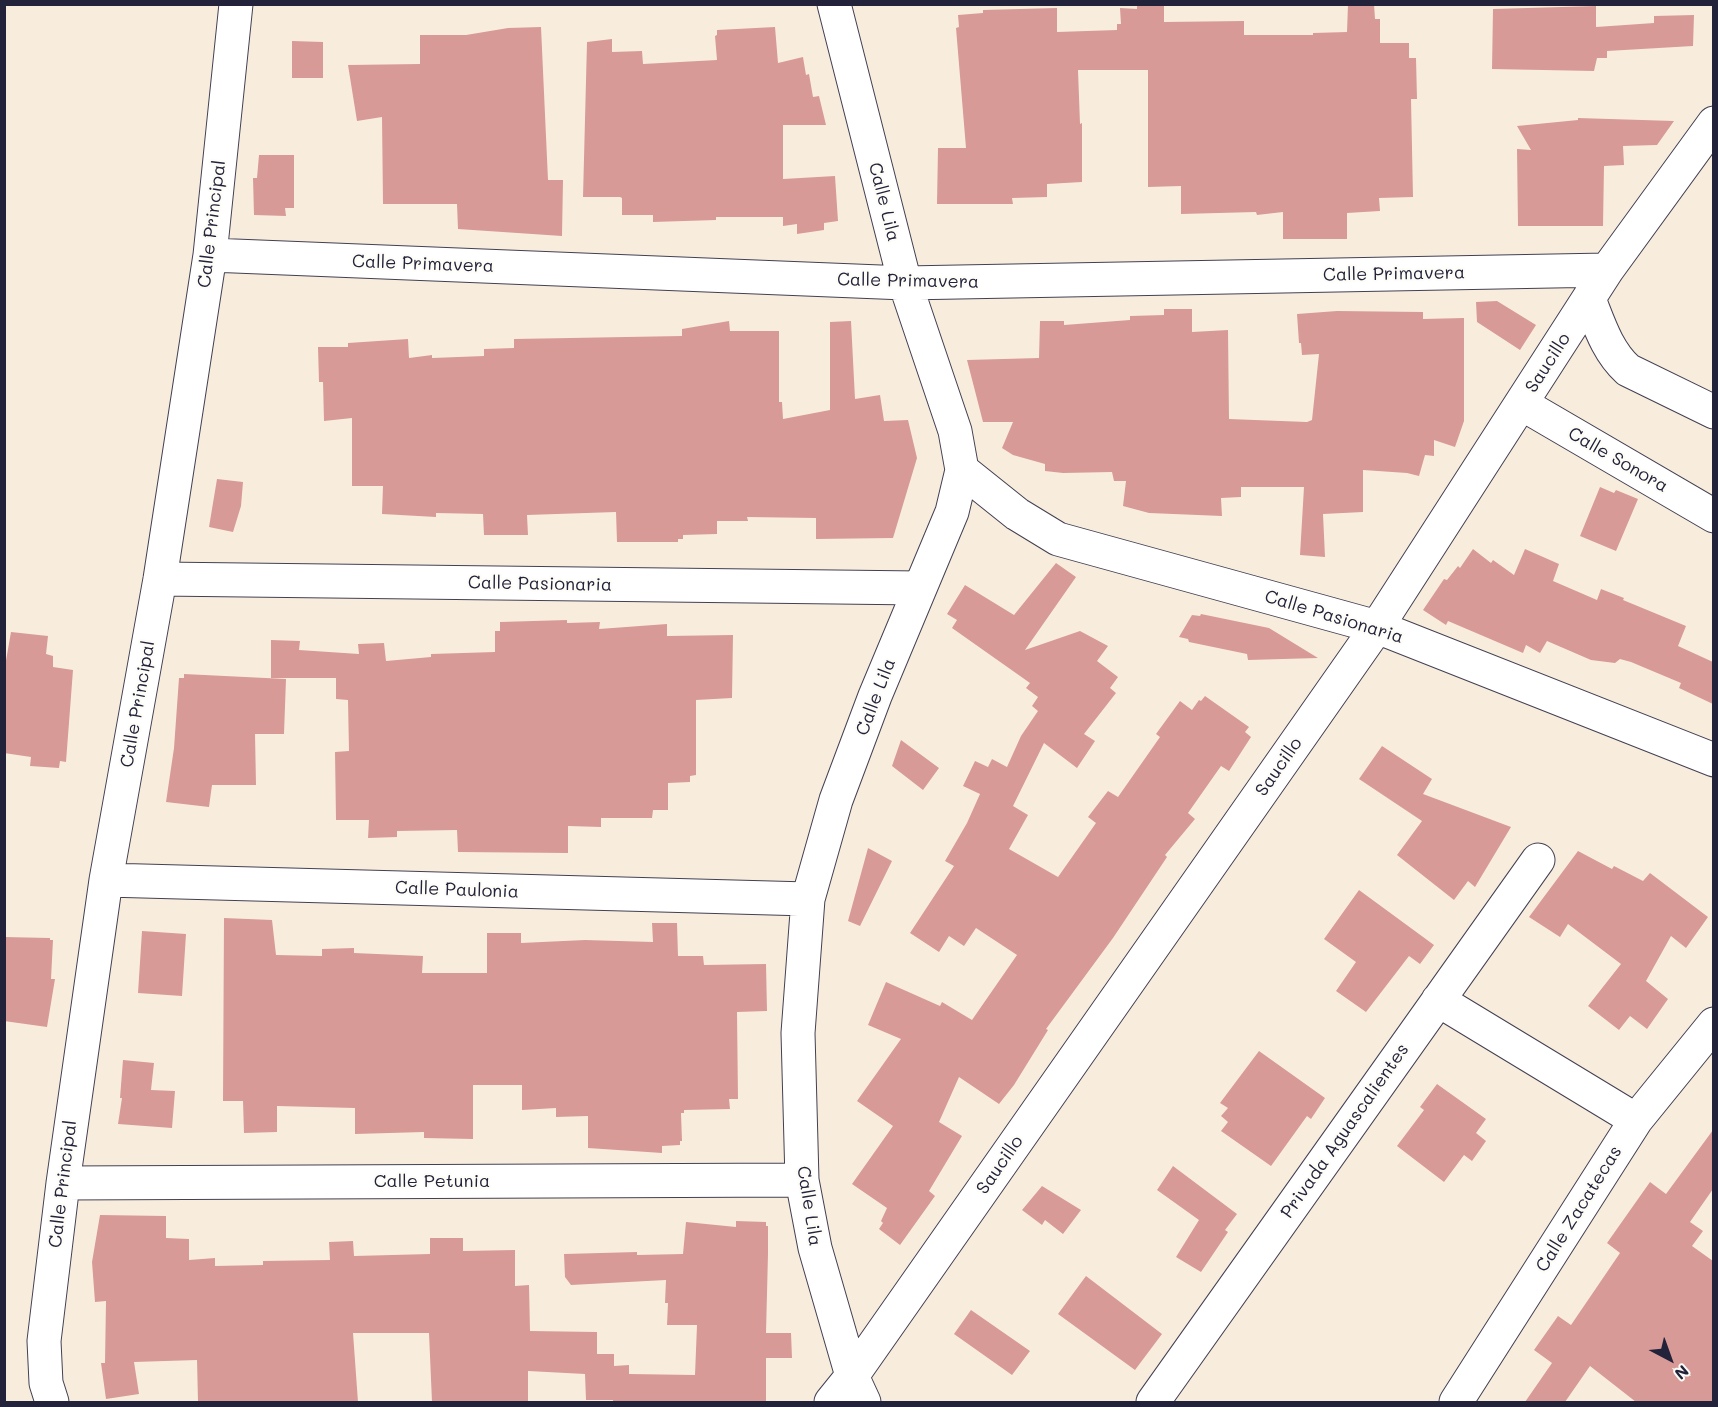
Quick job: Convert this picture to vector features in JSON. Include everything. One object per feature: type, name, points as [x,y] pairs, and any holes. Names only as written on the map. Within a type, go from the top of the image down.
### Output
[{"type":"street","name":"Calle Principal","points":[[52,1402],[46,1383],[44,1341],[63,1183],[106,880],[160,579],[210,255],[236,4]]},
{"type":"street","name":"Calle Lila","points":[[834,4],[904,283],[955,431],[962,470],[951,512],[875,696],[836,800],[808,899],[798,1033],[802,1180],[815,1248],[858,1389]]},
{"type":"street","name":"Saucillo","points":[[831,1402],[858,1389],[1377,627],[1607,270],[1713,123]]},
{"type":"street","name":"Calle Primavera","points":[[210,255],[904,283],[1607,270]]},
{"type":"street","points":[[1589,299],[1610,349],[1619,362],[1628,370],[1713,412]]},
{"type":"street","name":"Calle Sonora","points":[[1522,404],[1713,516]]},
{"type":"street","name":"Calle Pasionaria","points":[[962,470],[1017,514],[1059,539],[1377,627],[1713,760]]},
{"type":"street","name":"Calle Pasionaria","points":[[160,579],[920,588]]},
{"type":"street","name":"Privada Aguascalientes","points":[[1153,1402],[1538,860]]},
{"type":"street","name":"Calle Paulonia","points":[[106,880],[808,899]]},
{"type":"street","points":[[1438,1000],[1636,1120]]},
{"type":"street","name":"Calle Zacatecas","points":[[1456,1402],[1636,1120],[1713,1024]]},
{"type":"street","name":"Calle Petunia","points":[[63,1183],[802,1180]]},
{"type":"building","points":[[1348,4],[1374,4],[1375,19],[1380,19],[1380,43],[1409,43],[1409,58],[1416,58],[1417,99],[1411,99],[1413,197],[1379,198],[1380,211],[1347,213],[1347,239],[1283,239],[1283,212],[1257,215],[1256,212],[1181,214],[1181,186],[1148,187],[1148,70],[1078,70],[1080,124],[1082,123],[1082,182],[1047,184],[1047,197],[1012,198],[1013,204],[937,204],[938,148],[966,148],[956,28],[959,27],[958,15],[983,13],[983,10],[1057,8],[1057,32],[1117,30],[1117,24],[1121,24],[1120,8],[1137,9],[1137,5],[1164,5],[1164,22],[1244,21],[1244,35],[1313,35],[1313,33],[1347,32]]},
{"type":"building","points":[[1596,6],[1596,27],[1654,23],[1654,16],[1694,15],[1693,46],[1607,51],[1607,58],[1597,58],[1594,71],[1492,69],[1493,9]]},
{"type":"building","points":[[541,27],[548,180],[563,180],[562,236],[458,229],[457,204],[383,204],[382,117],[357,121],[348,65],[420,64],[420,35],[466,35],[508,28]]},
{"type":"building","points":[[775,27],[778,63],[803,57],[813,97],[819,96],[826,125],[783,125],[783,179],[835,176],[838,221],[824,223],[824,230],[797,234],[797,224],[783,226],[783,217],[716,217],[716,220],[653,222],[653,215],[622,215],[622,198],[620,197],[583,197],[587,42],[612,39],[612,52],[642,51],[643,64],[717,60],[715,36],[717,30]]},
{"type":"building","points":[[292,41],[323,42],[323,78],[292,78]]},
{"type":"building","points":[[1578,118],[1674,121],[1657,145],[1623,146],[1624,165],[1604,166],[1603,226],[1518,226],[1517,149],[1531,150],[1517,126],[1578,120]]},
{"type":"building","points":[[259,155],[294,155],[294,208],[285,208],[286,216],[254,215],[253,178],[257,178]]},
{"type":"building","points":[[1497,301],[1536,325],[1520,350],[1477,322],[1476,302]]},
{"type":"building","points":[[1164,309],[1192,309],[1192,332],[1228,330],[1229,419],[1307,422],[1312,420],[1319,354],[1302,355],[1297,314],[1337,311],[1423,312],[1423,319],[1464,318],[1464,421],[1455,447],[1434,440],[1434,456],[1425,455],[1419,476],[1363,470],[1363,512],[1323,514],[1325,557],[1300,555],[1304,487],[1241,487],[1241,497],[1221,498],[1222,516],[1149,513],[1123,506],[1126,481],[1114,481],[1112,472],[1045,471],[1045,464],[1013,455],[1002,448],[1013,422],[983,422],[967,360],[1039,358],[1040,321],[1064,321],[1064,325],[1130,320],[1130,316],[1164,315]]},
{"type":"building","points":[[729,321],[730,331],[779,331],[779,402],[782,402],[783,419],[830,410],[830,322],[851,321],[855,399],[880,395],[884,421],[908,420],[917,458],[893,538],[816,539],[816,518],[747,517],[748,521],[717,521],[717,534],[683,535],[683,539],[678,539],[678,542],[617,542],[616,512],[527,515],[528,535],[484,535],[483,514],[436,513],[436,517],[382,514],[383,486],[352,486],[352,418],[324,421],[323,382],[319,382],[318,347],[348,347],[348,343],[408,339],[409,358],[432,355],[432,358],[484,356],[484,349],[514,348],[514,339],[682,336],[682,329]]},
{"type":"building","points":[[217,479],[243,482],[241,506],[233,532],[209,527]]},
{"type":"building","points":[[1600,487],[1614,493],[1616,490],[1638,499],[1616,551],[1580,536]]},
{"type":"building","points":[[1473,549],[1491,563],[1493,560],[1514,575],[1525,549],[1559,564],[1553,581],[1597,600],[1601,589],[1686,626],[1678,646],[1713,662],[1713,704],[1679,688],[1681,683],[1631,662],[1620,659],[1615,663],[1591,660],[1547,641],[1540,653],[1526,645],[1523,653],[1448,621],[1446,625],[1423,610],[1444,579],[1447,580],[1458,566],[1460,568]]},
{"type":"building","points":[[1056,563],[1076,577],[1025,650],[1080,631],[1108,646],[1097,661],[1118,677],[1110,688],[1116,693],[1084,734],[1095,741],[1077,768],[1044,743],[1013,806],[1028,815],[1009,849],[1058,877],[1096,823],[1088,817],[1108,791],[1118,797],[1160,737],[1156,734],[1180,701],[1192,710],[1205,696],[1249,727],[1245,732],[1251,737],[1229,771],[1221,766],[1188,813],[1195,819],[1165,855],[1167,857],[1113,938],[1046,1029],[1048,1030],[1014,1085],[999,1104],[959,1077],[939,1122],[962,1136],[929,1191],[935,1196],[900,1245],[879,1229],[887,1208],[852,1184],[893,1126],[857,1101],[901,1039],[868,1025],[886,982],[940,1006],[942,1002],[972,1020],[1017,955],[976,928],[964,946],[949,936],[939,952],[910,933],[954,866],[945,861],[967,823],[980,794],[963,786],[975,761],[988,767],[992,759],[1007,767],[1021,736],[1038,711],[1032,706],[1038,697],[1026,688],[1030,683],[952,628],[957,620],[947,614],[965,585],[1014,615]]},
{"type":"building","points":[[1201,614],[1269,628],[1318,658],[1248,660],[1247,654],[1189,642],[1188,639],[1179,637],[1192,615],[1200,616]]},
{"type":"building","points":[[567,620],[567,623],[600,622],[599,629],[667,624],[667,636],[733,635],[732,698],[696,700],[696,775],[690,776],[690,782],[668,783],[668,810],[653,810],[652,818],[601,818],[601,827],[568,826],[568,853],[458,852],[457,830],[397,831],[397,837],[368,838],[369,820],[336,820],[335,752],[349,751],[348,700],[336,699],[336,678],[271,678],[271,640],[300,641],[299,650],[359,654],[358,644],[384,643],[386,661],[431,657],[431,654],[495,652],[495,631],[500,631],[500,622]]},
{"type":"building","points":[[11,632],[48,636],[46,654],[53,656],[53,667],[73,670],[66,762],[60,761],[59,768],[30,766],[31,757],[4,753],[4,672]]},
{"type":"building","points":[[184,674],[286,679],[284,734],[255,734],[256,785],[212,785],[209,807],[166,802],[174,748],[179,678],[184,678]]},
{"type":"building","points":[[901,740],[939,768],[923,790],[892,766]]},
{"type":"building","points":[[1382,746],[1432,779],[1423,794],[1511,827],[1475,887],[1468,881],[1454,900],[1397,855],[1422,821],[1359,779]]},
{"type":"building","points":[[868,848],[892,861],[860,926],[848,921]]},
{"type":"building","points":[[1578,851],[1612,869],[1614,866],[1643,881],[1650,873],[1708,917],[1686,948],[1671,936],[1646,981],[1668,999],[1647,1029],[1630,1016],[1619,1030],[1588,1006],[1621,964],[1568,924],[1560,937],[1529,917]]},
{"type":"building","points":[[1359,890],[1434,945],[1420,964],[1409,956],[1366,1012],[1336,991],[1356,962],[1324,939]]},
{"type":"building","points":[[224,918],[272,920],[276,955],[322,956],[322,949],[354,948],[354,953],[423,956],[422,973],[487,973],[487,933],[521,933],[521,943],[585,940],[653,942],[652,923],[677,923],[678,956],[703,956],[704,965],[766,964],[767,1011],[737,1012],[738,1099],[729,1099],[730,1109],[684,1110],[684,1113],[681,1113],[682,1141],[680,1145],[662,1146],[662,1153],[588,1148],[588,1116],[556,1117],[556,1108],[522,1110],[522,1085],[473,1085],[473,1139],[424,1138],[424,1132],[355,1134],[355,1108],[277,1106],[277,1132],[244,1133],[243,1101],[223,1101]]},
{"type":"building","points":[[142,931],[186,934],[182,996],[138,993]]},
{"type":"building","points":[[4,937],[50,938],[53,940],[51,979],[55,979],[47,1027],[4,1021]]},
{"type":"building","points":[[1259,1051],[1325,1098],[1311,1119],[1307,1116],[1271,1166],[1221,1131],[1228,1122],[1221,1116],[1228,1108],[1220,1103]]},
{"type":"building","points":[[123,1060],[154,1063],[151,1090],[175,1091],[172,1128],[118,1124],[122,1098],[120,1098]]},
{"type":"building","points":[[1437,1084],[1486,1119],[1476,1133],[1486,1141],[1472,1161],[1464,1155],[1444,1182],[1397,1146],[1424,1110],[1420,1107]]},
{"type":"building","points":[[1713,1130],[1713,1189],[1690,1222],[1703,1231],[1692,1246],[1713,1261],[1713,1402],[1636,1402],[1590,1366],[1565,1402],[1525,1402],[1552,1363],[1534,1350],[1558,1316],[1571,1325],[1620,1253],[1607,1243],[1650,1182],[1666,1194]]},
{"type":"building","points":[[1173,1166],[1237,1214],[1225,1230],[1228,1232],[1201,1272],[1176,1257],[1199,1220],[1157,1190]]},
{"type":"building","points":[[1042,1186],[1081,1210],[1063,1234],[1045,1220],[1042,1225],[1022,1210]]},
{"type":"building","points":[[100,1215],[166,1216],[166,1238],[189,1239],[189,1260],[215,1258],[215,1266],[263,1265],[263,1261],[330,1260],[329,1242],[353,1241],[354,1256],[430,1254],[430,1238],[463,1238],[463,1251],[515,1250],[515,1286],[529,1285],[530,1331],[597,1332],[597,1354],[614,1354],[614,1366],[629,1365],[629,1374],[695,1375],[697,1325],[667,1325],[666,1280],[571,1285],[565,1277],[564,1254],[637,1252],[637,1255],[683,1254],[686,1222],[736,1227],[736,1221],[766,1222],[768,1254],[766,1333],[791,1333],[792,1358],[766,1358],[766,1402],[586,1400],[585,1374],[528,1371],[528,1402],[432,1402],[429,1333],[353,1333],[358,1402],[198,1402],[197,1360],[134,1362],[139,1394],[106,1399],[101,1363],[105,1363],[106,1301],[95,1302],[92,1262]]},
{"type":"building","points":[[1086,1276],[1162,1334],[1135,1370],[1058,1314]]},
{"type":"building","points":[[971,1310],[1030,1351],[1012,1375],[954,1334]]}]
